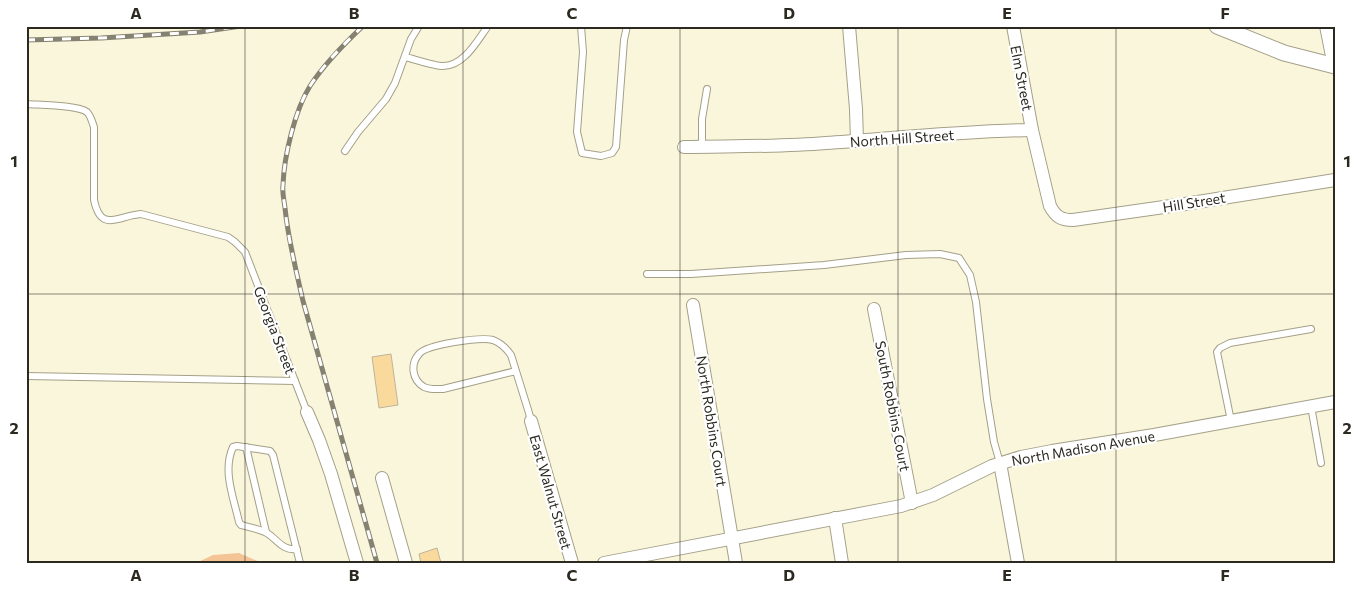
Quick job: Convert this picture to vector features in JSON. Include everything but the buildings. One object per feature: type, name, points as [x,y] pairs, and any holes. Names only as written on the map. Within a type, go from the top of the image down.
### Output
[{"type":"street","points":[[849,26],[857,141]]},
{"type":"street","name":"Elm Street","points":[[1012,26],[1032,130]]},
{"type":"street","points":[[1217,26],[1276,51],[1334,66],[1326,26]]},
{"type":"street","name":"North Hill Street","points":[[684,146],[771,146],[1032,130]]},
{"type":"street","name":"Hill Street","points":[[1032,130],[1050,206],[1054,214],[1065,220],[1185,204],[1335,180]]},
{"type":"street","name":"North Robbins Court","points":[[693,304],[736,563]]},
{"type":"street","name":"South Robbins Court","points":[[874,309],[912,503]]},
{"type":"street","name":"North Madison Avenue","points":[[604,563],[884,510],[912,503],[933,495],[1000,463],[1052,451],[1154,435],[1335,402]]},
{"type":"street","name":"Georgia Street","points":[[307,412],[331,474],[357,563]]},
{"type":"street","name":"East Walnut Street","points":[[531,421],[572,563]]},
{"type":"street","points":[[1000,463],[1018,563]]},
{"type":"street","points":[[382,478],[406,563]]},
{"type":"street","points":[[835,518],[842,563]]},
{"type":"lane","points":[[344,152],[386,99],[395,83],[411,39],[419,26]]},
{"type":"lane","points":[[405,57],[443,66],[457,62],[466,54],[488,26]]},
{"type":"lane","points":[[581,26],[583,52],[577,132],[582,153],[601,156],[612,153],[616,147],[624,40],[627,26]]},
{"type":"lane","points":[[702,146],[702,119],[707,89]]},
{"type":"lane","name":"Georgia Street","points":[[26,104],[78,108],[86,112],[91,118],[94,127],[94,200],[100,217],[105,220],[111,220],[141,214],[228,237],[245,252],[307,412]]},
{"type":"lane","points":[[647,274],[691,274],[824,265],[906,255],[940,254],[960,258],[970,275],[976,302],[987,399],[994,442],[1000,463]]},
{"type":"lane","points":[[1231,421],[1217,352],[1220,348],[1230,343],[1311,329]]},
{"type":"lane","points":[[516,371],[443,389],[433,389],[425,387],[418,382],[414,375],[413,366],[418,354],[424,349],[433,346],[482,339],[493,340],[505,347],[511,354],[531,421]]},
{"type":"lane","points":[[26,376],[295,381]]},
{"type":"lane","points":[[1311,406],[1321,463]]},
{"type":"lane","points":[[296,549],[289,550],[266,532],[241,525],[239,522],[228,469],[233,447],[270,451],[273,455],[300,563]]},
{"type":"lane","points":[[246,447],[266,532]]},
{"type":"shaded area","points":[[239,553],[262,563],[196,563],[213,555]]},
{"type":"railway","points":[[26,40],[200,32],[241,26]]},
{"type":"railway","points":[[363,26],[328,62],[305,96],[295,120],[288,147],[283,190],[290,243],[303,301],[377,563]]}]
